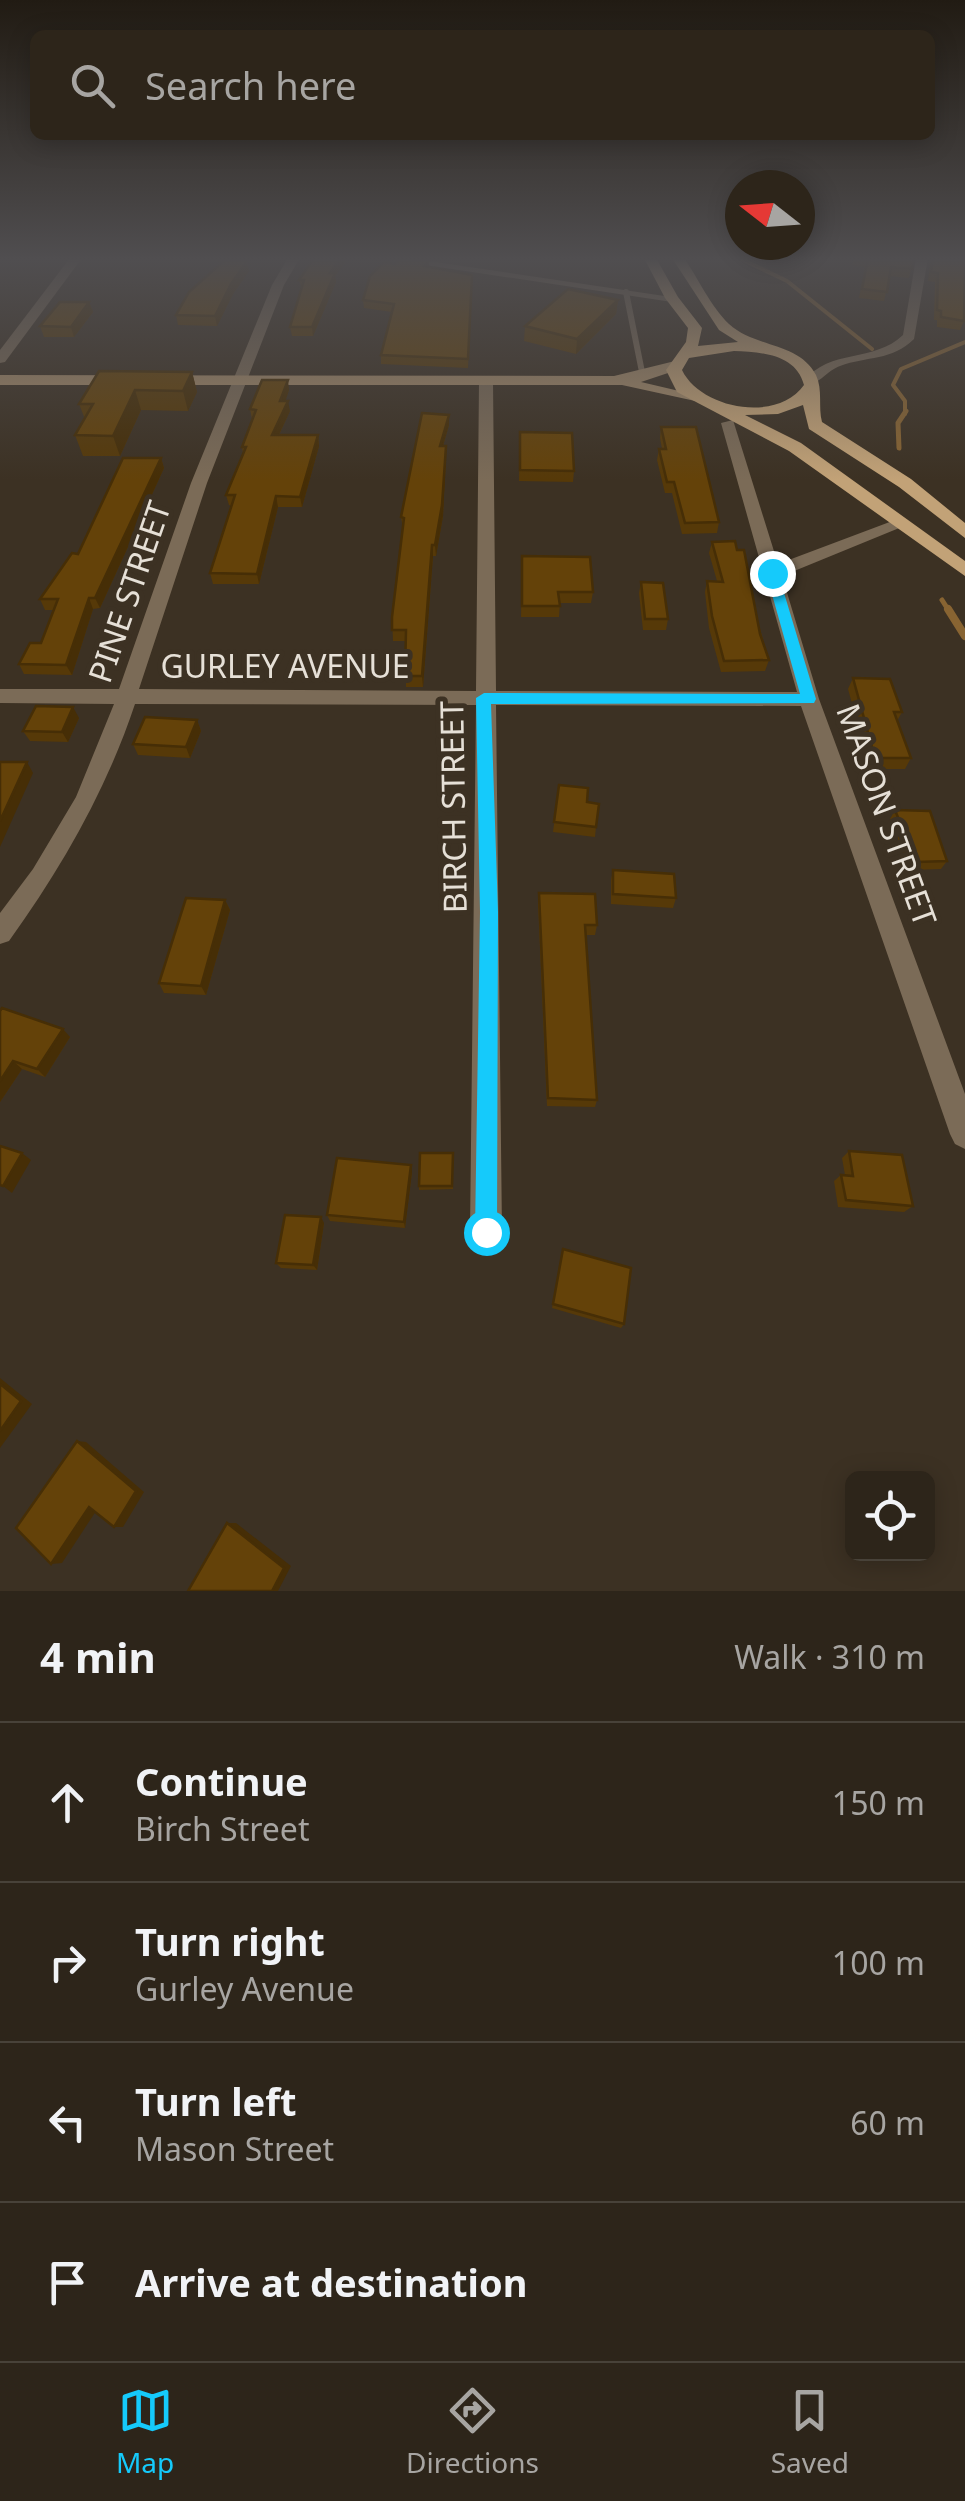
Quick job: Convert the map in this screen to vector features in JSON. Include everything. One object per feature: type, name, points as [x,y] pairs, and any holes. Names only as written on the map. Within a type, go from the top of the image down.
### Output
[{"type":"main road","points":[[695,332],[680,360],[678,384],[795,447],[965,570]]},
{"type":"main road","points":[[733,332],[763,349]]},
{"type":"main road","points":[[680,360],[724,345],[763,349],[801,366],[811,384],[815,425],[886,470],[965,532]]},
{"type":"main road","points":[[707,403],[744,410],[776,409],[801,400],[811,384]]},
{"type":"street","name":"PINE STREET","points":[[0,933],[42,876],[86,800],[127,696],[199,483],[259,332]]},
{"type":"street","points":[[811,384],[822,368],[888,353],[907,340],[908,332]]},
{"type":"street","points":[[0,359],[6,343]]},
{"type":"street","points":[[780,354],[846,360]]},
{"type":"street","points":[[0,380],[614,381],[643,377],[680,360]]},
{"type":"street","name":"BIRCH STREET","points":[[486,381],[486,1232]]},
{"type":"street","points":[[614,381],[707,403]]},
{"type":"street","name":"MASON STREET","points":[[728,423],[809,699],[965,1134]]},
{"type":"street","points":[[772,573],[901,524]]},
{"type":"street","name":"GURLEY AVENUE","points":[[0,696],[809,699]]},
{"type":"lane","points":[[634,332],[643,377]]},
{"type":"building","points":[[387,332],[469,332],[468,359],[381,355]]},
{"type":"building","points":[[550,332],[584,332],[577,339]]},
{"type":"building","points":[[99,371],[192,372],[183,391],[135,390],[113,436],[75,435],[93,404],[79,404]]},
{"type":"building","points":[[262,380],[288,380],[280,401],[288,401],[272,435],[318,435],[300,497],[276,496],[257,574],[210,573],[235,495],[226,495],[246,447],[242,447],[256,410],[250,409]]},
{"type":"building","points":[[422,413],[449,415],[440,446],[446,446],[442,505],[432,545],[422,676],[405,676],[406,630],[392,630],[392,617],[404,518],[401,517]]},
{"type":"building","points":[[661,427],[696,427],[719,522],[685,523],[674,482],[667,482],[659,449],[666,449]]},
{"type":"building","points":[[520,432],[572,433],[574,471],[520,470]]},
{"type":"building","points":[[123,458],[161,458],[95,598],[89,598],[66,665],[19,664],[30,643],[41,643],[58,599],[40,599],[72,553],[78,554]]},
{"type":"building","points":[[735,541],[737,550],[744,550],[760,634],[769,660],[724,661],[707,581],[723,582],[712,542]]},
{"type":"building","points":[[522,556],[590,557],[593,592],[558,592],[560,606],[522,606]]},
{"type":"building","points":[[641,582],[663,583],[668,619],[645,619]]},
{"type":"building","points":[[853,678],[890,679],[902,712],[894,712],[911,758],[875,758]]},
{"type":"building","points":[[36,706],[73,707],[62,732],[23,731]]},
{"type":"building","points":[[145,717],[197,720],[186,747],[133,744]]},
{"type":"building","points":[[0,762],[27,762],[0,821]]},
{"type":"building","points":[[559,785],[588,788],[587,802],[599,804],[596,827],[554,822]]},
{"type":"building","points":[[895,810],[930,811],[947,861],[916,862]]},
{"type":"building","points":[[613,870],[674,874],[676,898],[613,894]]},
{"type":"building","points":[[539,893],[595,894],[597,925],[585,925],[597,1100],[548,1098]]},
{"type":"building","points":[[186,898],[225,900],[201,986],[159,983]]},
{"type":"building","points":[[2,1008],[63,1029],[37,1069],[13,1061],[0,1081],[0,1011]]},
{"type":"building","points":[[0,1146],[22,1153],[3,1186],[0,1185]]},
{"type":"building","points":[[849,1151],[902,1155],[913,1206],[846,1200],[841,1175],[853,1176]]},
{"type":"building","points":[[420,1153],[453,1153],[452,1186],[419,1186]]},
{"type":"building","points":[[337,1158],[411,1165],[404,1222],[327,1215]]},
{"type":"building","points":[[285,1215],[321,1217],[313,1265],[276,1263]]},
{"type":"building","points":[[563,1249],[631,1268],[624,1324],[553,1304]]},
{"type":"building","points":[[0,1384],[21,1401],[0,1431]]},
{"type":"building","points":[[77,1441],[136,1491],[114,1527],[89,1507],[51,1564],[16,1528]]},
{"type":"building","points":[[227,1523],[284,1568],[272,1591],[188,1591]]},
{"type":"waterway","points":[[851,332],[872,349]]},
{"type":"waterway","points":[[905,412],[905,401],[893,385],[901,369],[965,342]]},
{"type":"waterway","points":[[899,448],[898,423],[905,412]]},
{"type":"waterway","points":[[942,600],[949,611]]},
{"type":"waterway","points":[[948,609],[965,636]]},
{"type":"route","points":[[486,1232],[489,912],[484,698],[809,699],[772,573]]}]
